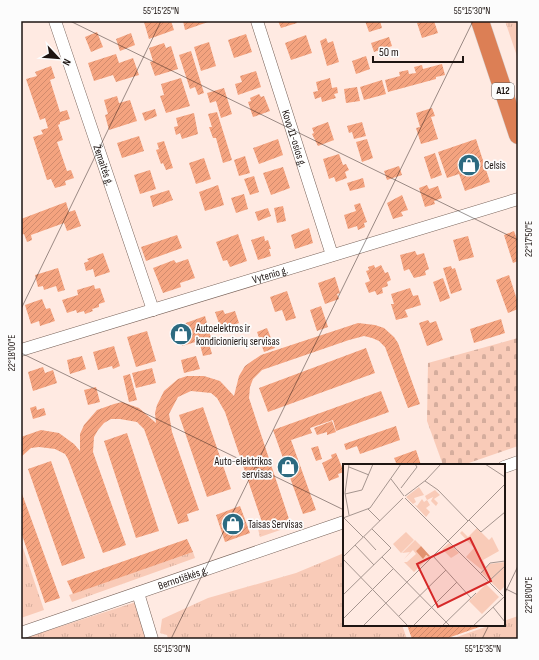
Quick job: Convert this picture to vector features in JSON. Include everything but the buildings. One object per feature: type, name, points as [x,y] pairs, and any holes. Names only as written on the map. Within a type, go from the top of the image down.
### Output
[{"type":"highway","name":"A12","points":[[480,21],[518,135]]},
{"type":"street","name":"Žemaitės g.","points":[[55,21],[153,310]]},
{"type":"street","name":"Kovo 11-osios g.","points":[[257,21],[332,256]]},
{"type":"street","name":"Vytenio g.","points":[[21,350],[518,200]]},
{"type":"street","points":[[505,468],[518,462]]},
{"type":"street","name":"Bernotiškės g.","points":[[21,633],[343,522]]},
{"type":"street","points":[[138,593],[152,639]]},
{"type":"green space","points":[[505,21],[518,21],[518,59]]},
{"type":"green space","points":[[518,338],[518,446],[466,464],[443,464],[427,421],[428,363]]},
{"type":"green space","points":[[289,519],[289,527],[260,537],[258,529]]},
{"type":"green space","points":[[21,542],[44,610],[21,618]]},
{"type":"green space","points":[[193,552],[195,558],[72,602],[69,595]]},
{"type":"green space","points":[[343,553],[343,626],[402,626],[407,639],[168,639],[167,635],[160,633],[162,619],[208,598],[296,573]]},
{"type":"green space","points":[[136,602],[148,639],[22,639]]},
{"type":"green space","points":[[518,616],[518,639],[451,639],[488,626],[505,626],[505,621]]},
{"type":"place","name":"Celsis","points":[[469,165]]},
{"type":"place","name":"Autoelektros ir kondicionierių servisas","points":[[181,334]]},
{"type":"place","name":"Auto-elektrikos servisas","points":[[288,467]]},
{"type":"place","name":"Taisas Servisas","points":[[233,524]]}]
